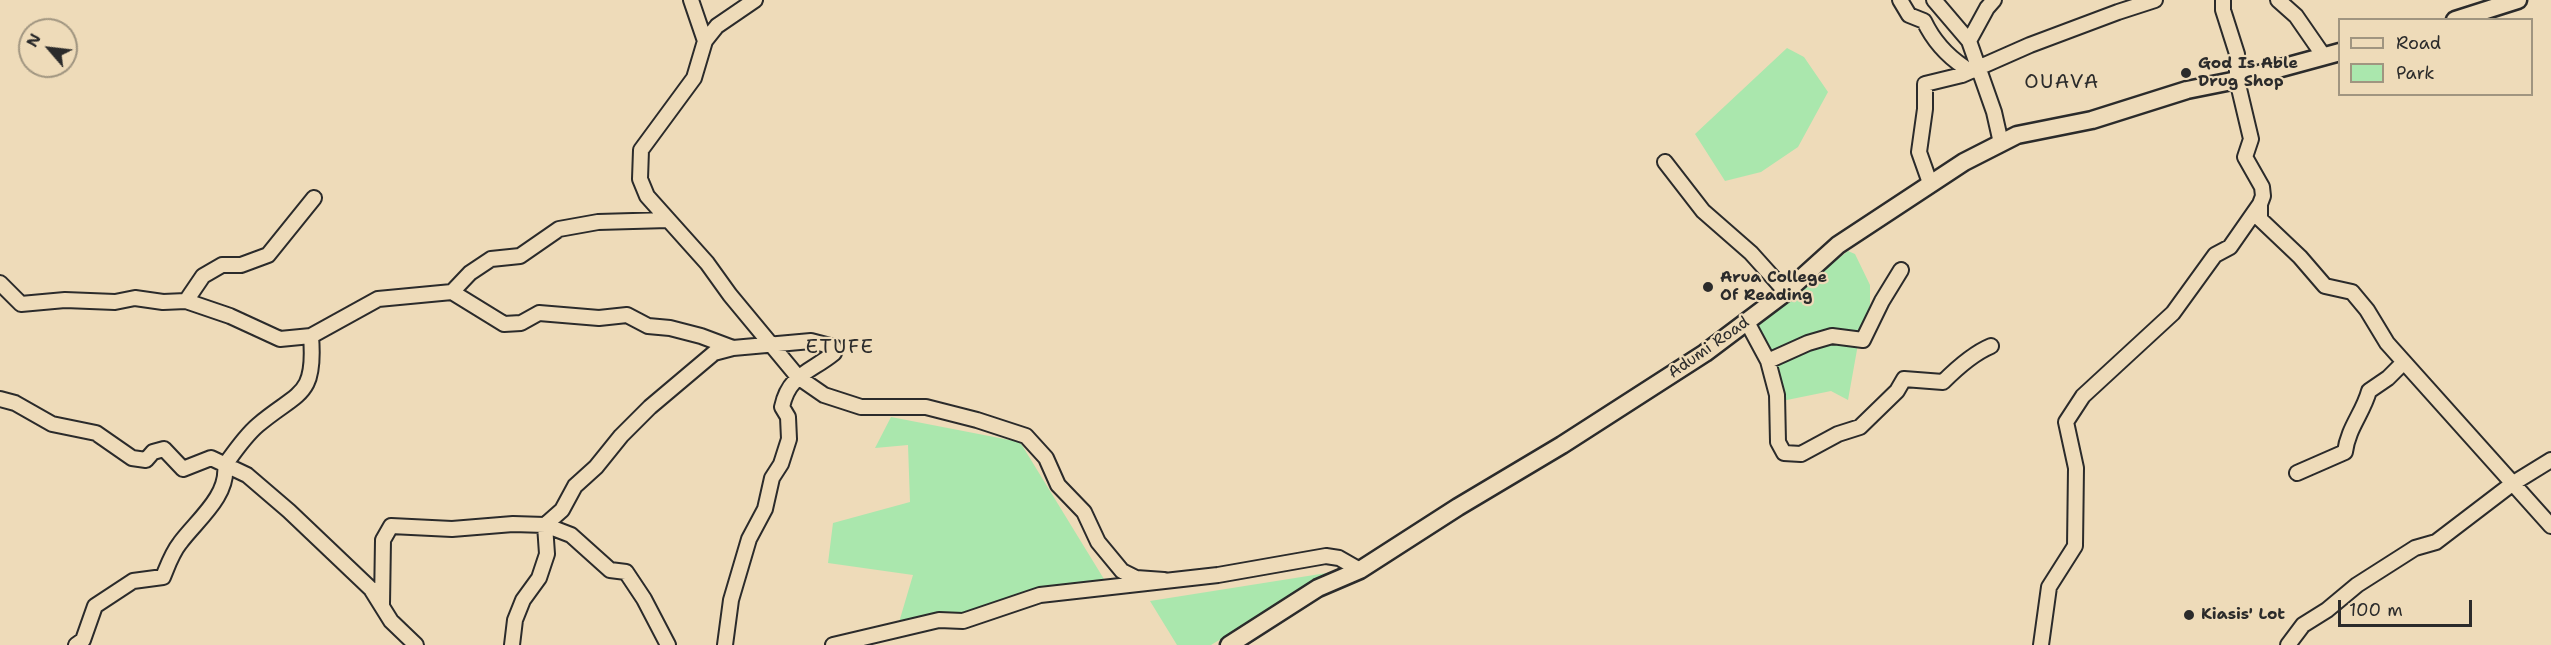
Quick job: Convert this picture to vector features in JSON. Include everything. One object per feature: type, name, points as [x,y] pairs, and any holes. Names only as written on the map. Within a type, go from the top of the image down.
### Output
[{"type":"main road","points":[[2461,18],[2518,0]]},
{"type":"main road","name":"Adumi Road","points":[[1230,645],[1318,588],[1360,570],[1458,507],[1557,449],[1705,353],[1786,292],[1838,245],[1930,183],[2001,143],[2017,135],[2092,120],[2187,90],[2237,80],[2331,53]]},
{"type":"street","points":[[691,0],[705,41]]},
{"type":"street","points":[[755,0],[717,26],[705,41],[694,78],[641,150],[640,179],[647,196],[707,263],[730,295],[798,377],[825,395],[861,407],[926,407],[1026,436],[1046,458],[1058,485],[1084,512],[1098,542],[1122,572],[1136,578],[1164,580]]},
{"type":"street","points":[[1900,0],[1909,15],[1924,21],[1931,35],[1949,56],[1964,67],[1962,75]]},
{"type":"street","points":[[1934,0],[1969,41],[1980,69],[2001,143]]},
{"type":"street","points":[[1969,41],[1987,8],[1994,0]]},
{"type":"street","points":[[1930,183],[1919,152],[1925,109],[1925,84],[1980,69],[2030,45],[2155,0]]},
{"type":"street","points":[[2041,645],[2049,587],[2075,546],[2076,468],[2066,422],[2083,396],[2173,313],[2215,255],[2230,247],[2260,204],[2263,196],[2262,187],[2245,157],[2251,139],[2237,80],[2237,54],[2223,10],[2223,0]]},
{"type":"street","points":[[2278,0],[2331,53]]},
{"type":"street","points":[[1665,162],[1703,211],[1751,253],[1786,292]]},
{"type":"street","points":[[186,301],[203,276],[222,265],[241,265],[268,255],[314,198]]},
{"type":"street","points":[[2260,204],[2260,219],[2300,257],[2325,286],[2352,292],[2367,310],[2387,343],[2488,453],[2512,484],[2551,526]]},
{"type":"street","points":[[452,292],[470,273],[491,259],[520,256],[559,229],[598,222],[668,220]]},
{"type":"street","points":[[1768,362],[1808,343],[1832,336],[1863,340],[1882,301],[1901,270]]},
{"type":"street","points":[[0,283],[21,304],[65,300],[115,302],[135,298],[163,302],[186,301],[230,316],[280,339],[311,336],[378,299],[452,292],[504,324],[521,323],[539,313],[598,318],[627,315],[648,326],[670,328],[701,336],[733,348]]},
{"type":"street","points":[[1747,322],[1768,362],[1777,395],[1778,442],[1784,453],[1801,454],[1838,434],[1860,426],[1897,391],[1904,379],[1944,382],[1955,370],[1983,349],[1991,346]]},
{"type":"street","points":[[76,645],[83,640],[95,606],[133,581],[163,577],[179,543],[202,517],[218,493],[226,477],[225,465],[258,425],[297,397],[309,382],[313,361],[311,336]]},
{"type":"street","points":[[545,525],[562,510],[575,486],[596,466],[621,436],[650,407],[714,352],[733,348],[811,341],[834,347],[834,353],[830,357],[798,377],[786,390],[782,406],[788,417],[789,439],[781,464],[772,478],[765,509],[749,538],[731,600],[725,645]]},
{"type":"street","points":[[2297,473],[2345,452],[2352,425],[2365,408],[2369,391],[2388,378],[2404,362]]},
{"type":"street","points":[[0,399],[15,404],[52,424],[96,433],[132,458],[146,460],[153,452],[164,449],[183,469],[211,458],[247,475],[289,511],[371,590],[391,621],[416,645]]},
{"type":"street","points":[[2288,645],[2303,625],[2327,610],[2357,585],[2415,548],[2436,542],[2512,484],[2551,459]]},
{"type":"street","points":[[382,604],[382,540],[391,526],[453,529],[513,524],[545,525],[571,535],[610,570],[626,572],[644,599],[668,645]]},
{"type":"street","points":[[512,645],[515,620],[524,600],[539,578],[547,554],[545,525]]},
{"type":"street","points":[[833,645],[939,620],[963,621],[1040,595],[1218,575],[1326,556],[1339,558],[1360,570]]},
{"type":"green space","points":[[1787,48],[1804,57],[1828,92],[1798,147],[1761,172],[1725,181],[1695,134]]},
{"type":"green space","points":[[1848,251],[1855,254],[1870,285],[1870,305],[1860,333],[1848,400],[1831,391],[1782,401],[1754,324]]},
{"type":"green space","points":[[891,417],[1020,442],[1107,584],[897,629],[913,575],[828,563],[833,523],[910,502],[908,445],[875,448]]},
{"type":"green space","points":[[1333,572],[1211,645],[1177,645],[1150,601]]},
{"type":"place","name":"God Is Able Drug Shop","points":[[2186,73]]},
{"type":"place","name":"Arua College Of Reading","points":[[1708,287]]},
{"type":"place","name":"Kiasis' Lot","points":[[2189,615]]},
{"type":"district","name":"OUAVA","points":[[2062,83]]},
{"type":"district","name":"ETUFE","points":[[840,348]]}]
